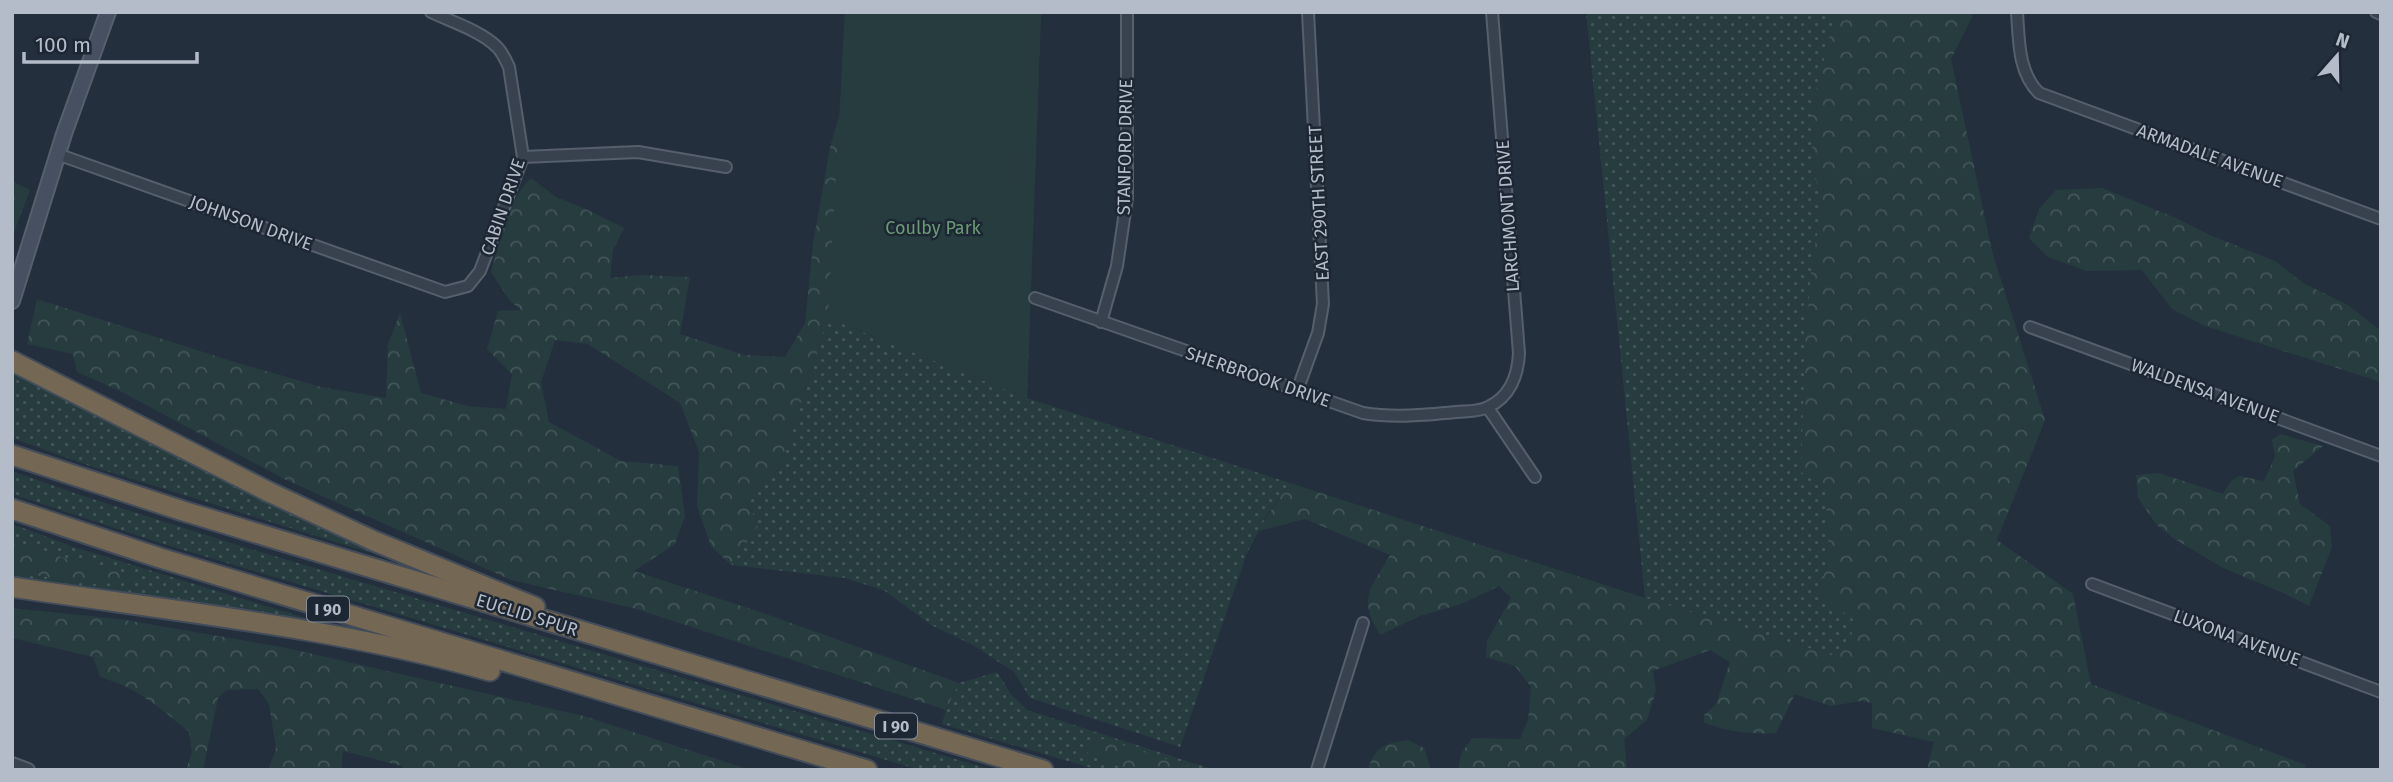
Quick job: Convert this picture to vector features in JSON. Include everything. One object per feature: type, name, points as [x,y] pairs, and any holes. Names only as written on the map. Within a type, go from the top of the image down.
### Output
[{"type":"highway","points":[[12,361],[269,492],[373,541],[427,565],[513,597],[600,637]]},
{"type":"highway","name":"EUCLID SPUR","points":[[12,455],[141,498],[1043,770]]},
{"type":"highway","name":"I 90","points":[[12,509],[129,549],[867,770]]},
{"type":"highway","points":[[12,587],[327,634],[452,660],[554,689],[645,704]]},
{"type":"main road","points":[[12,301],[58,154],[108,12]]},
{"type":"street","name":"CABIN DRIVE","points":[[431,12],[497,46],[509,67],[523,157],[477,277],[468,286],[445,292]]},
{"type":"street","name":"STANFORD DRIVE","points":[[1101,322],[1117,266],[1127,198],[1127,12]]},
{"type":"street","name":"EAST 290TH STREET","points":[[1297,391],[1318,333],[1324,304],[1308,12]]},
{"type":"street","name":"LARCHMONT DRIVE","points":[[1488,408],[1508,389],[1516,376],[1518,353],[1492,12]]},
{"type":"street","name":"ARMADALE AVENUE","points":[[2017,12],[2025,72],[2030,84],[2039,93],[2381,219]]},
{"type":"street","points":[[2376,12],[2381,14]]},
{"type":"street","points":[[523,157],[638,152],[726,167]]},
{"type":"street","name":"JOHNSON DRIVE","points":[[58,154],[445,292]]},
{"type":"street","name":"SHERBROOK DRIVE","points":[[1035,298],[1363,413],[1423,415],[1488,408]]},
{"type":"street","name":"WALDENSA AVENUE","points":[[2030,327],[2381,456]]},
{"type":"street","points":[[1488,408],[1535,477]]},
{"type":"street","name":"LUXONA AVENUE","points":[[2092,584],[2381,692]]},
{"type":"street","points":[[1317,770],[1363,623]]},
{"type":"street","points":[[12,764],[28,770]]},
{"type":"green space","points":[[845,12],[1041,12],[1027,398],[828,318],[779,469],[748,503],[758,526],[731,565],[711,546],[697,506],[699,452],[680,403],[588,344],[555,340],[541,382],[549,422],[621,461],[678,466],[685,516],[675,544],[634,571],[763,613],[959,683],[946,710],[633,608],[511,580],[286,480],[122,392],[77,372],[73,354],[27,344],[37,299],[321,387],[386,398],[388,344],[400,313],[421,393],[468,406],[506,409],[512,374],[487,349],[498,311],[521,310],[510,301],[491,272],[510,210],[531,178],[556,197],[624,228],[613,250],[610,278],[641,275],[690,277],[680,334],[744,355],[785,357],[805,323],[813,244],[830,147],[840,113]]},
{"type":"green space","name":"Coulby Park","points":[[845,12],[1041,12],[1027,398],[828,318]]},
{"type":"green space","points":[[1586,12],[1875,12],[1873,668],[1645,598]]},
{"type":"green space","points":[[1836,12],[1973,12],[1951,59],[1992,251],[2045,420],[1997,540],[2073,594],[2091,684],[2306,765],[2303,770],[1927,770],[1934,742],[1872,728],[1872,703],[1861,701],[1831,706],[1795,694],[1776,733],[1740,732],[1704,723],[1704,715],[1716,704],[1730,662],[1710,650],[1653,671],[1656,691],[1647,720],[1624,739],[1627,770],[1458,770],[1461,754],[1472,738],[1520,739],[1528,720],[1531,687],[1515,666],[1486,657],[1487,641],[1511,598],[1499,586],[1461,604],[1420,616],[1380,635],[1369,611],[1369,594],[1390,555],[1305,519],[1258,531],[1290,483],[1645,598],[1838,657],[1851,636],[1855,621],[1819,594],[1829,556],[1825,488],[1801,472],[1805,345],[1812,261],[1823,205],[1814,173],[1810,114]]},
{"type":"green space","points":[[12,181],[30,190],[12,237]]},
{"type":"green space","points":[[2102,188],[2275,261],[2303,283],[2348,305],[2381,331],[2381,382],[2205,326],[2172,309],[2142,270],[2087,271],[2048,257],[2029,238],[2039,209],[2056,190]]},
{"type":"green space","points":[[828,318],[1027,398],[1290,483],[1268,513],[1247,553],[1180,747],[1030,698],[1014,672],[973,645],[931,625],[885,591],[845,578],[731,565],[758,526],[748,503],[779,469]]},
{"type":"green space","points":[[16,375],[373,547],[372,551],[368,552],[90,466],[12,438],[12,377]]},
{"type":"green space","points":[[2280,434],[2323,446],[2293,471],[2300,504],[2330,526],[2332,547],[2309,606],[2223,568],[2173,538],[2156,524],[2138,498],[2136,475],[2159,473],[2223,494],[2231,481],[2239,476],[2264,481],[2275,457],[2272,440]]},
{"type":"green space","points":[[12,471],[247,548],[992,770],[920,770],[157,542],[12,494]]},
{"type":"green space","points":[[12,524],[74,547],[328,625],[12,580]]},
{"type":"green space","points":[[12,541],[133,577],[129,583],[87,584],[12,571]]},
{"type":"green space","points":[[12,608],[119,619],[282,647],[584,716],[750,770],[403,770],[402,766],[343,751],[341,770],[268,770],[276,749],[269,704],[258,689],[226,690],[218,698],[203,770],[186,770],[192,753],[189,732],[137,693],[100,677],[93,657],[12,638]]},
{"type":"green space","points":[[997,672],[1011,694],[1027,710],[1215,770],[1098,770],[942,724],[959,683]]},
{"type":"green space","points":[[1103,739],[1199,770],[1128,770],[1088,755],[1085,742]]},
{"type":"green space","points":[[1408,740],[1424,748],[1431,770],[1368,770],[1374,755],[1382,747]]}]
